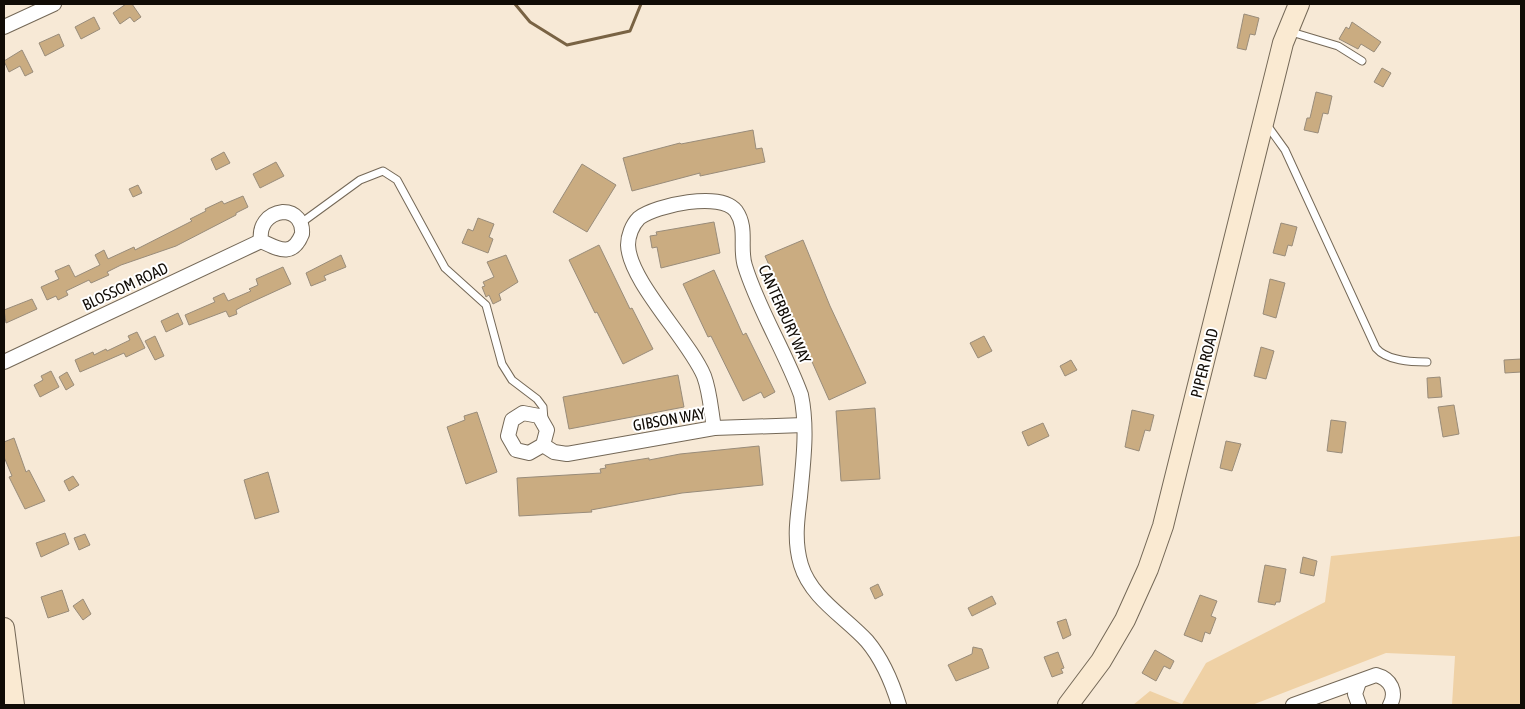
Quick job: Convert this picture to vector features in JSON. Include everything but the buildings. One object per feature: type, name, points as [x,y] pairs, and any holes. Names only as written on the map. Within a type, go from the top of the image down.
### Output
[{"type":"street","points":[[4,27],[54,4]]},
{"type":"street","name":"PIPER ROAD","points":[[1068,705],[1101,661],[1125,620],[1160,536],[1184,448],[1264,121],[1288,31],[1299,4]]},
{"type":"street","name":"CANTERBURY WAY","points":[[714,428],[704,376],[635,268],[628,246],[631,230],[640,217],[656,210],[709,200],[730,206],[741,220],[745,265],[753,289],[799,389],[804,425],[796,533],[801,564],[813,588],[876,653],[887,671],[899,705]]},
{"type":"street","points":[[288,212],[301,223],[300,239],[288,249],[273,249],[261,241],[261,228],[274,214],[288,212]]},
{"type":"street","name":"BLOSSOM ROAD","points":[[4,362],[261,241]]},
{"type":"street","points":[[523,414],[536,415],[545,423],[548,433],[543,445],[532,452],[519,451],[512,445],[508,432],[512,420],[523,414]]},
{"type":"street","name":"GIBSON WAY","points":[[543,445],[554,452],[572,454],[714,428],[804,425]]},
{"type":"street","points":[[4,628],[14,705]]},
{"type":"street","points":[[1293,705],[1359,682],[1370,676],[1382,677],[1387,680],[1393,691],[1390,705]]},
{"type":"street","points":[[1359,682],[1355,694],[1359,705]]},
{"type":"lane","points":[[1288,31],[1338,46],[1362,61]]},
{"type":"lane","points":[[1264,121],[1285,150],[1376,348],[1384,356],[1414,362],[1427,362]]},
{"type":"lane","points":[[301,223],[360,180],[382,171],[392,175],[398,180],[445,268],[486,305],[502,364],[512,380],[537,398],[543,407],[545,423]]},
{"type":"shaded area","points":[[1521,536],[1521,705],[1452,705],[1455,656],[1386,653],[1252,705],[1133,705],[1150,691],[1182,704],[1206,663],[1325,602],[1331,556]]},
{"type":"waterway","points":[[515,4],[530,22],[567,45],[630,31],[641,4]]}]
